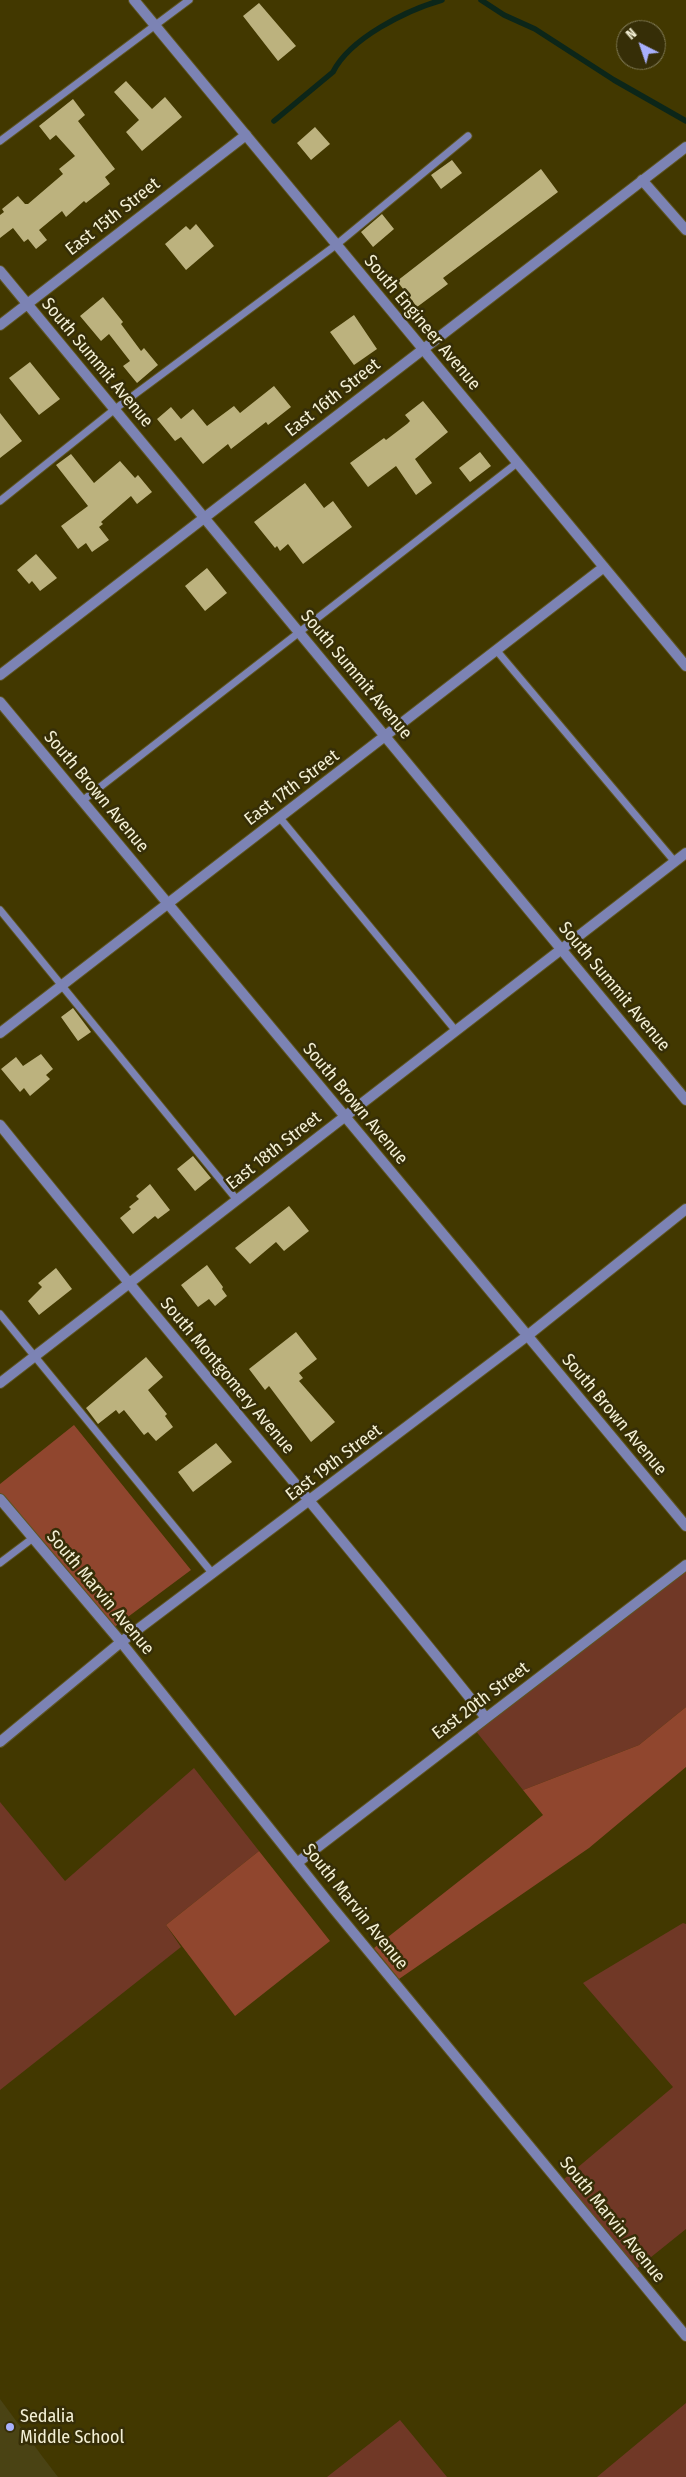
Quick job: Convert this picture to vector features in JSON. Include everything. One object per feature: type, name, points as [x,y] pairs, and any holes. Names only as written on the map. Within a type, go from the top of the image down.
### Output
[{"type":"street","name":"South Engineer Avenue","points":[[134,0],[686,666]]},
{"type":"street","name":"East 15th Street","points":[[0,325],[246,135]]},
{"type":"street","name":"East 16th Street","points":[[0,675],[686,147]]},
{"type":"street","points":[[642,180],[686,230]]},
{"type":"street","name":"South Summit Avenue","points":[[0,272],[686,1100]]},
{"type":"street","name":"East 17th Street","points":[[0,1033],[604,567]]},
{"type":"street","name":"South Brown Avenue","points":[[0,702],[344,1118],[686,1526]]},
{"type":"street","name":"East 18th Street","points":[[0,1383],[686,853]]},
{"type":"street","name":"South Montgomery Avenue","points":[[0,1125],[128,1284],[310,1502],[486,1718]]},
{"type":"street","name":"East 19th Street","points":[[0,1742],[122,1642],[310,1502],[527,1336],[686,1210]]},
{"type":"street","name":"South Marvin Avenue","points":[[0,1498],[122,1642],[297,1863],[686,2336]]},
{"type":"street","name":"East 20th Street","points":[[297,1863],[686,1565]]},
{"type":"lane","points":[[0,141],[188,0]]},
{"type":"lane","points":[[0,501],[115,409],[336,244],[468,136]]},
{"type":"lane","points":[[82,801],[517,464]]},
{"type":"lane","points":[[497,651],[674,862]]},
{"type":"lane","points":[[280,818],[456,1031]]},
{"type":"lane","points":[[0,910],[237,1200]]},
{"type":"lane","points":[[0,1314],[213,1574]]},
{"type":"lane","points":[[0,1563],[33,1538]]},
{"type":"shaded area","points":[[74,1425],[191,1570],[109,1631],[0,1494],[0,1484]]},
{"type":"shaded area","points":[[686,1572],[686,1707],[639,1745],[523,1790],[475,1730]]},
{"type":"shaded area","points":[[686,1707],[686,1767],[589,1848],[399,1979],[374,1948],[543,1815],[523,1790],[639,1745]]},
{"type":"shaded area","points":[[194,1768],[259,1851],[166,1925],[181,1947],[0,2090],[0,1802],[65,1881]]},
{"type":"shaded area","points":[[259,1851],[330,1941],[235,2016],[166,1925]]},
{"type":"shaded area","points":[[683,1923],[686,1924],[686,2229],[635,2270],[564,2179],[673,2087],[583,1983]]},
{"type":"shaded area","name":"Sedalia Middle School","points":[[0,2399],[42,2456],[58,2477],[0,2477]]},
{"type":"shaded area","points":[[686,2403],[686,2477],[597,2477]]},
{"type":"shaded area","points":[[400,2420],[447,2477],[327,2477]]},
{"type":"building","points":[[259,3],[296,46],[278,61],[243,16]]},
{"type":"building","points":[[126,81],[152,109],[165,97],[182,117],[142,151],[126,132],[139,120],[114,92]]},
{"type":"building","points":[[73,99],[85,115],[78,121],[115,169],[105,177],[110,184],[86,203],[84,201],[66,217],[62,211],[39,230],[47,240],[36,249],[28,239],[24,242],[13,228],[0,238],[0,215],[4,212],[2,209],[18,196],[25,204],[28,204],[63,174],[59,169],[75,156],[56,135],[50,140],[39,126]]},
{"type":"building","points":[[315,127],[330,144],[311,160],[297,143]]},
{"type":"building","points":[[452,160],[462,173],[441,189],[431,175]]},
{"type":"building","points":[[541,169],[558,192],[443,278],[448,284],[417,307],[397,281]]},
{"type":"building","points":[[382,214],[394,229],[373,247],[361,232]]},
{"type":"building","points":[[196,224],[214,246],[186,270],[165,244],[186,226],[190,230]]},
{"type":"building","points":[[103,297],[123,322],[121,324],[141,351],[144,348],[158,365],[137,383],[123,366],[130,361],[109,334],[101,341],[80,316]]},
{"type":"building","points":[[354,315],[377,349],[354,365],[330,332]]},
{"type":"building","points":[[30,362],[60,399],[39,415],[9,378]]},
{"type":"building","points":[[274,386],[291,407],[268,425],[266,422],[231,449],[228,444],[203,464],[181,437],[175,441],[157,419],[171,407],[181,419],[193,409],[207,426],[234,406],[240,413]]},
{"type":"building","points":[[423,401],[448,432],[415,459],[432,483],[416,495],[396,466],[368,487],[350,463],[407,424],[410,421],[405,415]]},
{"type":"building","points":[[0,413],[22,441],[0,458]]},
{"type":"building","points":[[480,452],[491,466],[470,482],[459,468]]},
{"type":"building","points":[[71,454],[94,483],[120,461],[135,478],[138,475],[152,492],[137,504],[131,496],[101,522],[103,524],[99,527],[109,540],[92,552],[86,543],[78,549],[61,526],[88,506],[56,465]]},
{"type":"building","points":[[305,483],[324,508],[333,501],[352,527],[303,564],[288,544],[280,551],[277,546],[275,548],[254,522]]},
{"type":"building","points":[[36,554],[57,578],[40,591],[32,581],[29,584],[17,570]]},
{"type":"building","points":[[207,568],[227,593],[205,611],[185,586]]},
{"type":"building","points":[[73,1008],[91,1032],[78,1041],[61,1017]]},
{"type":"building","points":[[41,1054],[53,1069],[46,1075],[50,1079],[30,1096],[24,1088],[20,1092],[1,1069],[16,1057],[23,1066]]},
{"type":"building","points":[[193,1156],[211,1178],[195,1191],[177,1169]]},
{"type":"building","points":[[150,1184],[170,1210],[158,1219],[155,1216],[133,1234],[120,1218],[139,1199],[136,1196]]},
{"type":"building","points":[[289,1206],[309,1231],[284,1251],[276,1242],[250,1264],[235,1248]]},
{"type":"building","points":[[207,1265],[223,1287],[222,1289],[227,1296],[215,1306],[209,1299],[198,1307],[181,1285]]},
{"type":"building","points":[[56,1268],[72,1289],[39,1315],[28,1301],[42,1287],[38,1283]]},
{"type":"building","points":[[296,1332],[317,1359],[299,1373],[303,1378],[299,1381],[335,1422],[311,1442],[269,1386],[265,1390],[249,1369]]},
{"type":"building","points":[[146,1357],[163,1377],[148,1390],[167,1414],[165,1416],[173,1427],[156,1441],[148,1432],[144,1435],[124,1410],[119,1414],[116,1410],[98,1424],[86,1408]]},
{"type":"building","points":[[216,1443],[232,1462],[193,1492],[178,1472]]},
{"type":"waterway","points":[[274,121],[333,72],[352,48],[366,37],[397,18],[442,0]]},
{"type":"waterway","points":[[481,0],[504,15],[535,29],[614,80],[686,121]]},
{"type":"place","name":"Sedalia Middle School","points":[[10,2427]]}]
